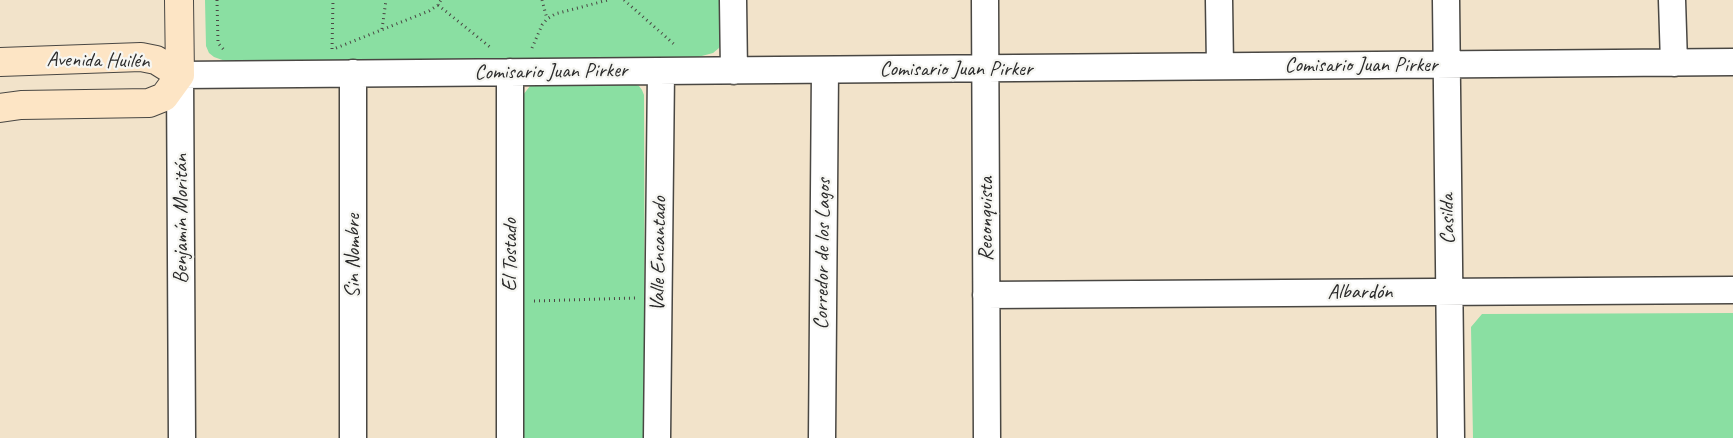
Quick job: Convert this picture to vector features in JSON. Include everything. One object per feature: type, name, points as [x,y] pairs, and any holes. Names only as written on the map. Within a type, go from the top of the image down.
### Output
[{"type":"street","name":"Benjamín Moritán","points":[[179,0],[182,438]]},
{"type":"street","points":[[733,0],[734,70]]},
{"type":"street","name":"Reconquista","points":[[985,0],[987,438]]},
{"type":"street","points":[[1219,0],[1220,66]]},
{"type":"street","name":"Casilda","points":[[1446,0],[1451,438]]},
{"type":"street","points":[[1672,0],[1674,63]]},
{"type":"street","name":"Avenida Huilén","points":[[0,62],[141,56],[156,60],[180,75],[164,97],[149,103],[20,105],[0,108]]},
{"type":"street","name":"Comisario Juan Pirker","points":[[180,75],[1733,62]]},
{"type":"street","name":"Corredor de los Lagos","points":[[822,438],[825,70]]},
{"type":"street","name":"Valle Encantado","points":[[657,438],[660,71]]},
{"type":"street","name":"El Tostado","points":[[510,72],[510,438]]},
{"type":"street","name":"Sin Nombre","points":[[353,74],[353,438]]},
{"type":"street","name":"Albardón","points":[[986,295],[1733,290]]},
{"type":"path","points":[[332,49],[333,0]]},
{"type":"path","points":[[382,30],[386,0]]},
{"type":"path","points":[[324,52],[430,11],[442,0]]},
{"type":"path","points":[[542,0],[547,19]]},
{"type":"path","points":[[531,50],[542,25],[547,19],[562,12],[608,0]]},
{"type":"path","points":[[624,0],[680,49]]},
{"type":"path","points":[[438,5],[494,50]]},
{"type":"path","points":[[528,301],[638,298]]},
{"type":"green space","points":[[205,0],[723,0],[723,42],[713,53],[698,57],[228,62],[214,57],[209,53],[206,46]]},
{"type":"green space","points":[[536,84],[633,84],[639,86],[644,95],[645,438],[522,438],[523,95],[530,86]]},
{"type":"green space","points":[[1733,313],[1733,438],[1473,438],[1471,327],[1482,314]]}]
